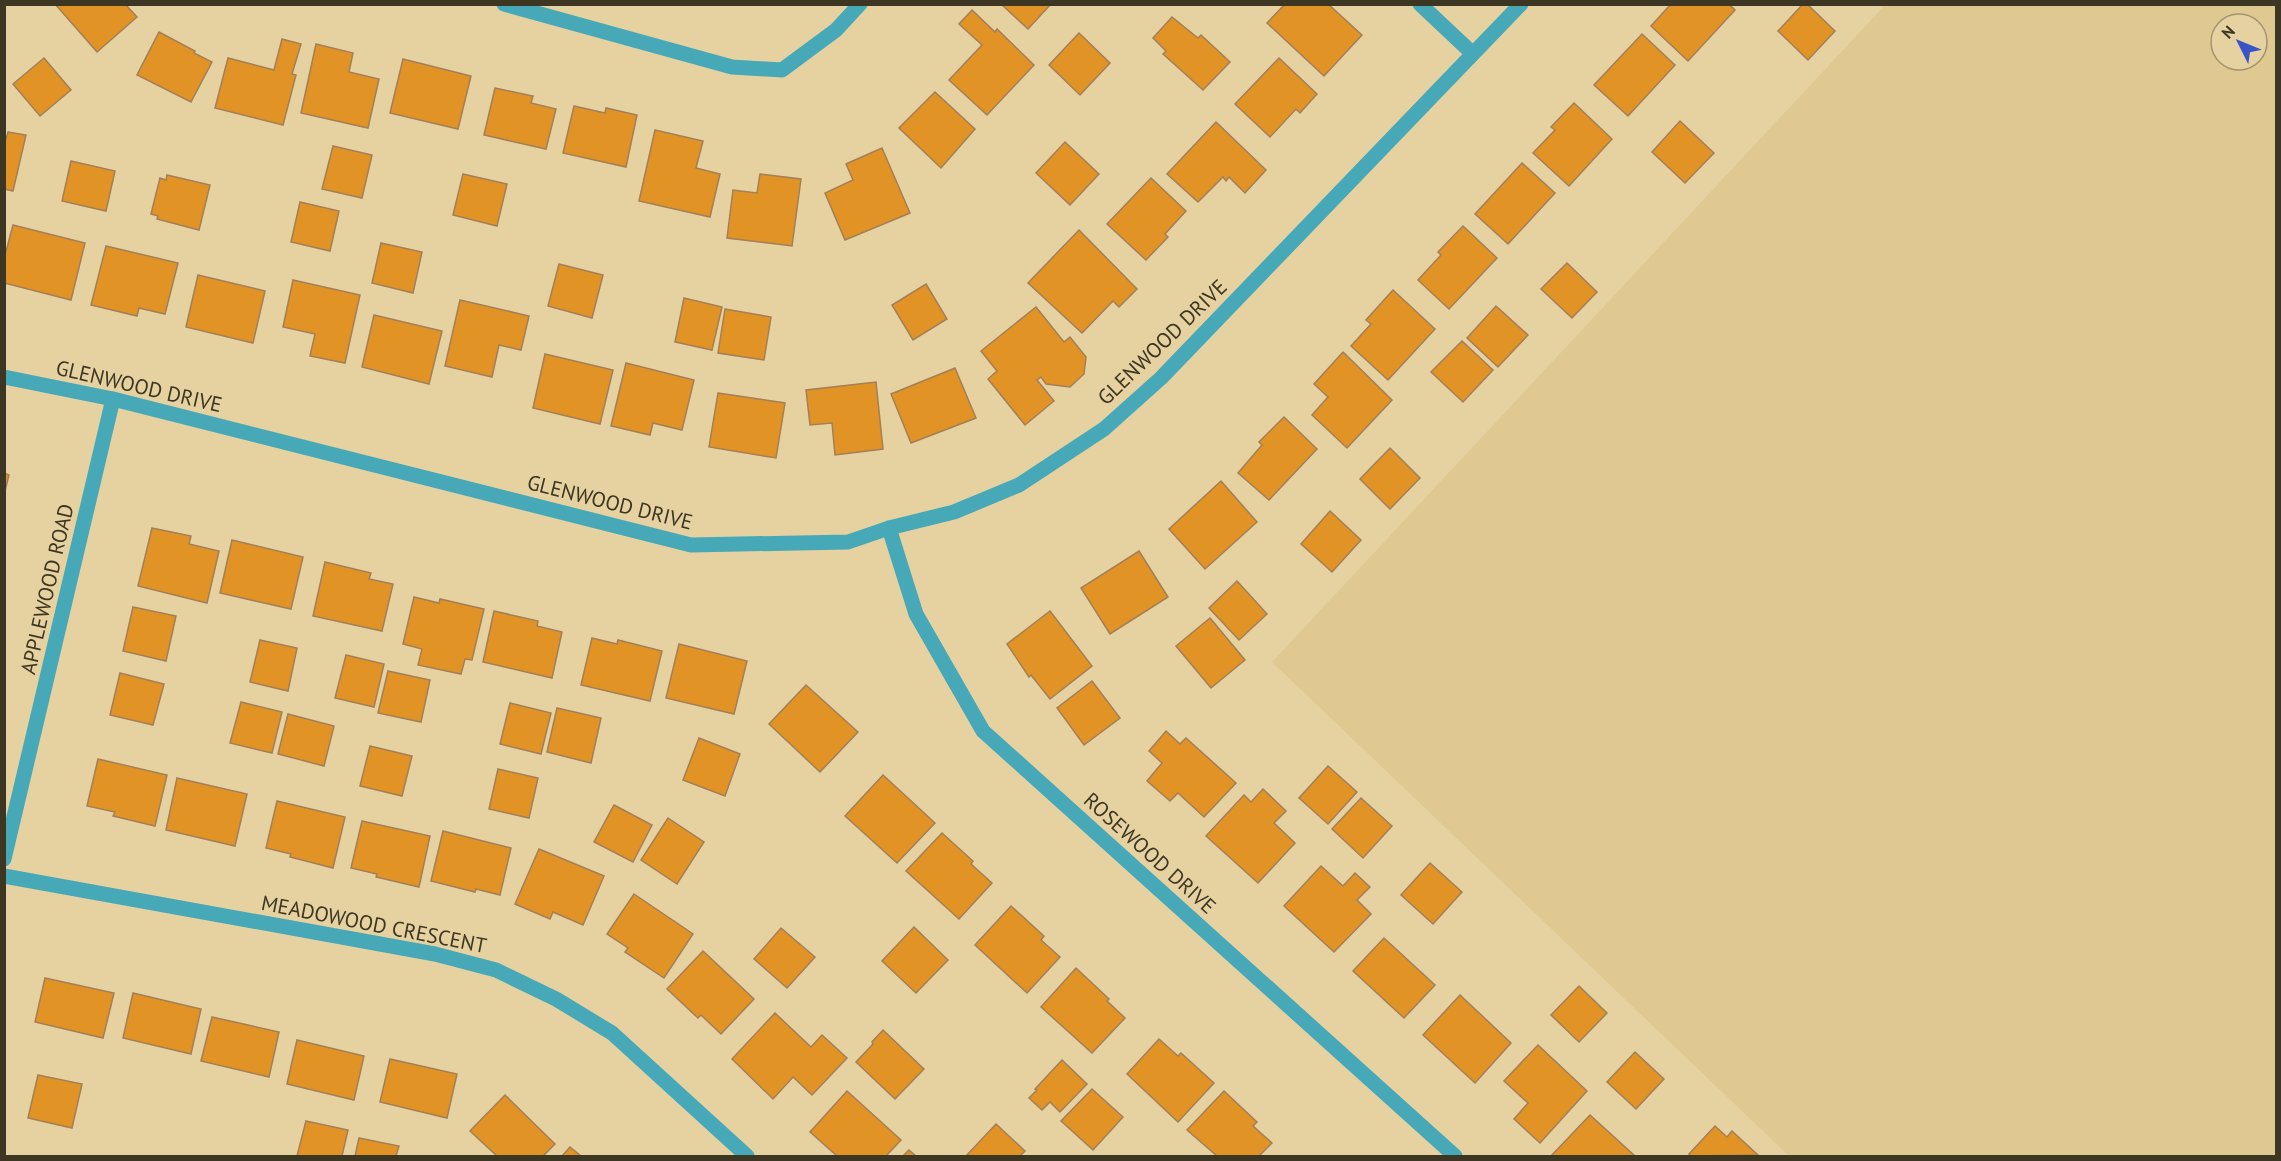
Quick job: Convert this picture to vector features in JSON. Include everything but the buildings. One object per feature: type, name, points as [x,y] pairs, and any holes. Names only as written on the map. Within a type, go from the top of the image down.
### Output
[{"type":"street","points":[[504,4],[732,67],[782,70],[836,30],[860,4]]},
{"type":"street","points":[[1420,4],[1472,53]]},
{"type":"street","name":"GLENWOOD DRIVE","points":[[4,377],[113,399],[691,545],[848,542],[889,528],[954,512],[1019,485],[1104,429],[1161,378],[1521,4]]},
{"type":"street","name":"APPLEWOOD ROAD","points":[[4,859],[113,399]]},
{"type":"street","name":"ROSEWOOD DRIVE","points":[[889,528],[916,614],[982,731],[1455,1156]]},
{"type":"street","name":"MEADOWOOD CRESCENT","points":[[4,876],[435,954],[496,970],[556,999],[612,1033],[747,1156]]},
{"type":"shaded area","points":[[1885,5],[2276,5],[2276,1156],[1789,1156],[1272,662]]}]
